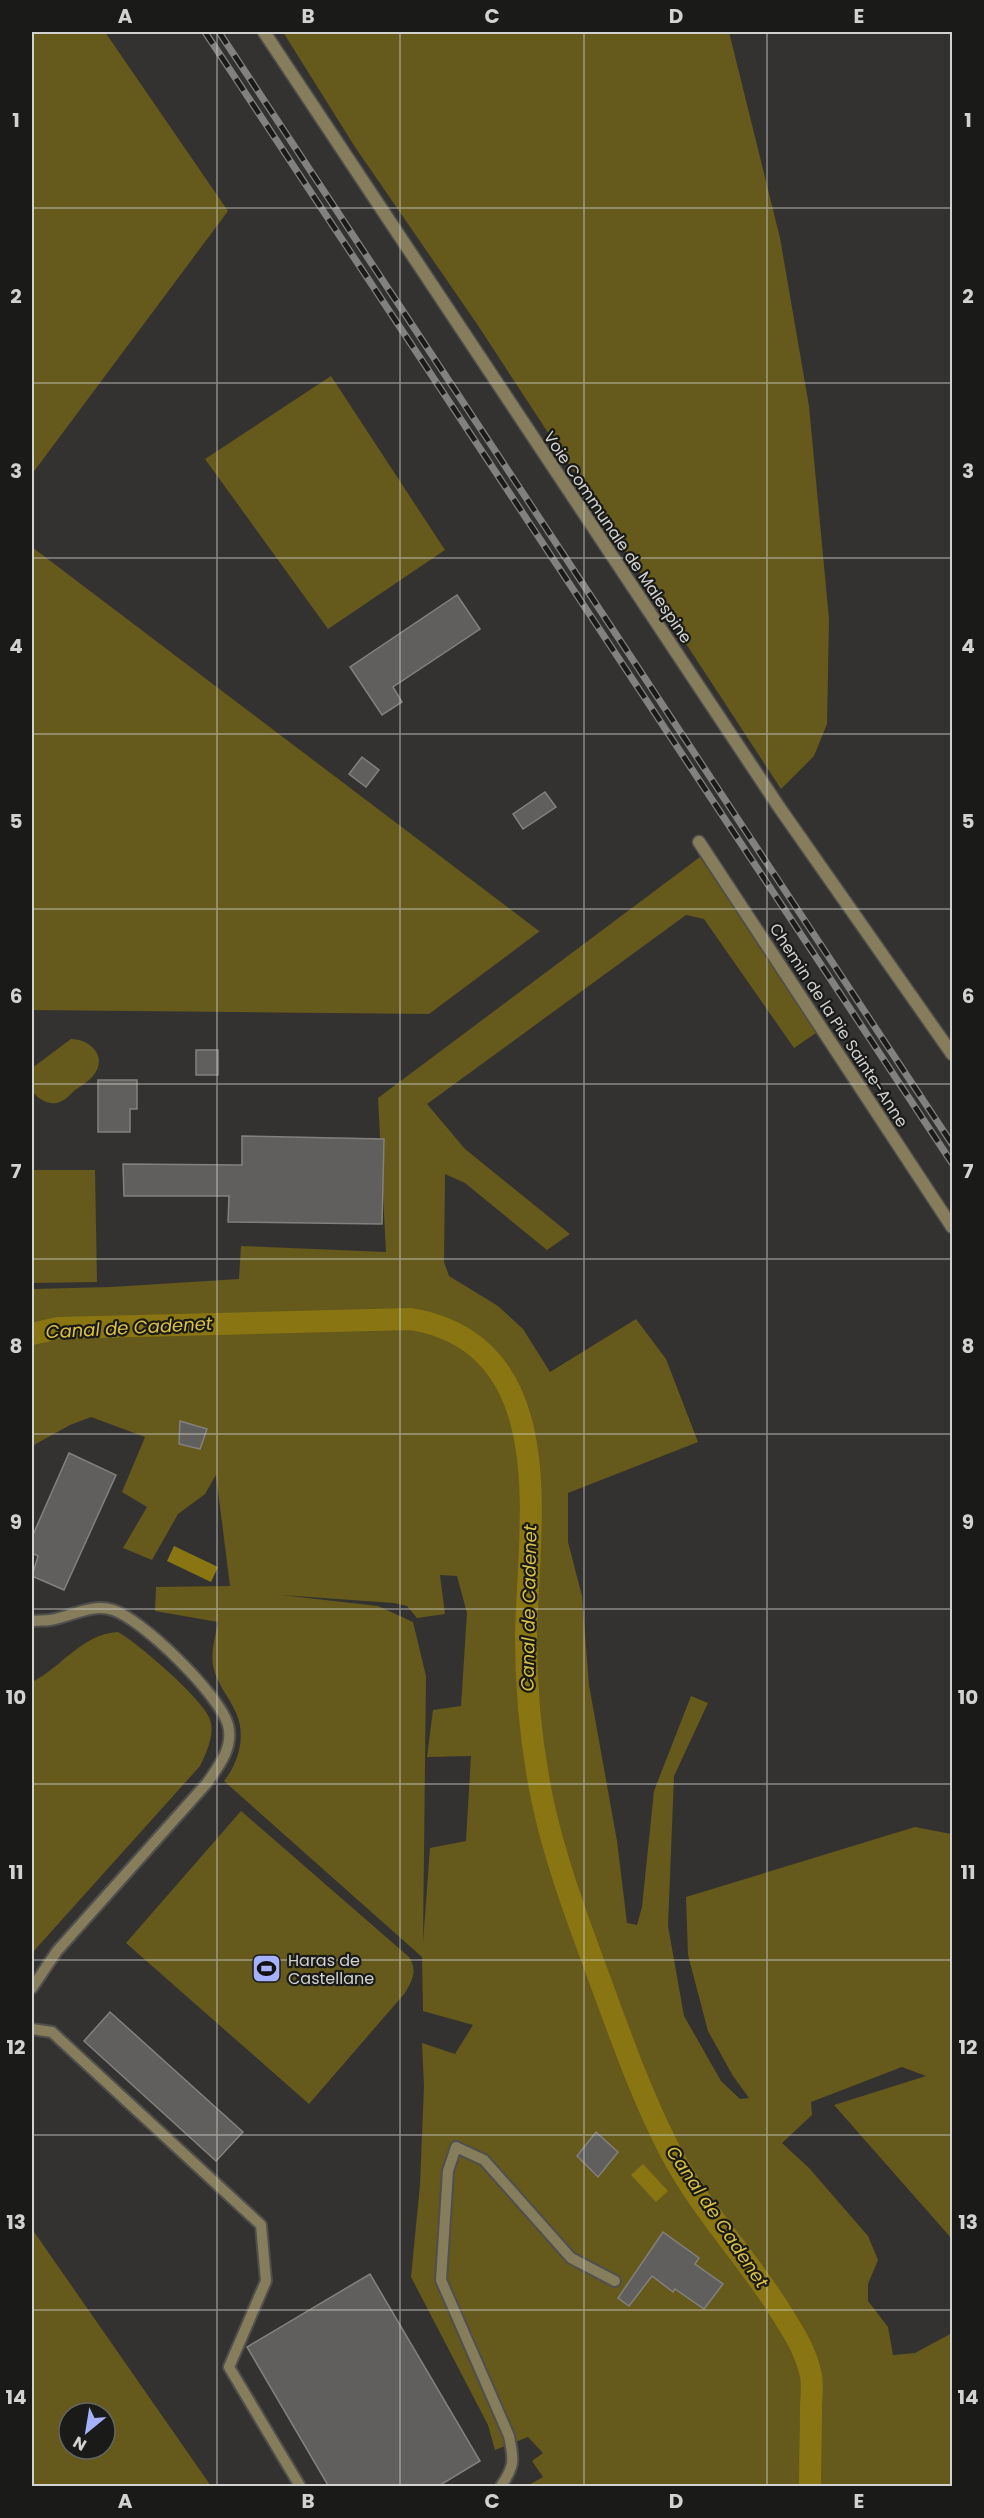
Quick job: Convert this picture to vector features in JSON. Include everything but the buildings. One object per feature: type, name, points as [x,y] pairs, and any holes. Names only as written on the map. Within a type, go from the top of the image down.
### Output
[{"type":"street","name":"Voie Communale de Malespine","points":[[264,32],[772,798],[952,1053]]},
{"type":"street","name":"Chemin de la Pie Sainte-Anne","points":[[699,842],[952,1227]]},
{"type":"lane","points":[[32,1621],[51,1620],[81,1611],[111,1609],[128,1618],[179,1661],[214,1700],[228,1726],[229,1741],[219,1766],[207,1783],[57,1951],[32,1988]]},
{"type":"lane","points":[[32,2028],[52,2032],[261,2224],[266,2281],[229,2367],[300,2487]]},
{"type":"lane","points":[[501,2487],[511,2471],[513,2458],[509,2436],[441,2280],[448,2171],[456,2147],[484,2160],[571,2258],[615,2281]]},
{"type":"shaded area","points":[[32,32],[105,32],[228,211],[32,474]]},
{"type":"shaded area","points":[[283,32],[729,32],[780,238],[809,406],[829,619],[827,724],[814,756],[781,789],[477,324],[355,147]]},
{"type":"shaded area","points":[[331,376],[445,550],[328,629],[205,459]]},
{"type":"shaded area","points":[[32,547],[540,931],[429,1014],[32,1010]]},
{"type":"shaded area","points":[[700,857],[816,1033],[794,1048],[704,919],[686,915],[427,1104],[465,1149],[570,1234],[547,1250],[465,1183],[445,1174],[444,1262],[449,1276],[498,1306],[523,1329],[550,1372],[636,1319],[666,1359],[698,1442],[568,1493],[568,1542],[582,1596],[589,1685],[617,1841],[627,1923],[637,1925],[642,1907],[654,1791],[691,1696],[708,1703],[674,1776],[668,1926],[684,2016],[721,2081],[740,2099],[749,2098],[733,2076],[708,2031],[688,1955],[686,1897],[915,1827],[951,1834],[952,2239],[834,2105],[926,2076],[902,2067],[811,2102],[812,2115],[782,2143],[809,2168],[868,2236],[878,2260],[868,2284],[868,2301],[888,2327],[893,2355],[915,2353],[952,2333],[952,2486],[527,2486],[543,2477],[532,2461],[543,2453],[528,2437],[495,2450],[488,2425],[411,2277],[420,2185],[424,2086],[422,2043],[455,2054],[473,2025],[423,2011],[422,1957],[224,1781],[237,1758],[241,1732],[237,1715],[213,1667],[213,1648],[218,1622],[155,1611],[156,1587],[230,1586],[216,1475],[205,1494],[178,1514],[152,1560],[123,1548],[147,1507],[122,1492],[145,1437],[91,1417],[70,1425],[32,1446],[32,1289],[111,1287],[239,1279],[241,1246],[386,1252],[378,1098]],"holes":[[[440,1575],[457,1576],[467,1613],[461,1706],[433,1710],[427,1757],[471,1756],[466,1841],[430,1848],[423,1942],[426,1676],[413,1622],[378,1606],[281,1595],[394,1603],[407,1606],[417,1618],[445,1614]]]},
{"type":"shaded area","points":[[71,1039],[85,1042],[95,1050],[99,1062],[97,1069],[89,1080],[62,1101],[52,1103],[44,1101],[32,1091],[32,1068]]},
{"type":"shaded area","points":[[32,1170],[95,1170],[97,1282],[32,1283]]},
{"type":"shaded area","points":[[174,1546],[218,1567],[211,1582],[167,1561]]},
{"type":"shaded area","points":[[118,1632],[140,1647],[194,1697],[209,1717],[212,1729],[210,1742],[200,1766],[32,1953],[32,1682],[83,1645],[105,1634]]},
{"type":"shaded area","points":[[241,1811],[412,1962],[414,1971],[412,1980],[405,1993],[309,2104],[126,1943]]},
{"type":"shaded area","points":[[643,2164],[668,2191],[656,2202],[631,2175]]},
{"type":"shaded area","points":[[32,2229],[211,2486],[32,2486]]},
{"type":"waterway","name":"Canal de Cadenet","points":[[32,1334],[58,1328],[411,1319],[460,1336],[493,1364],[515,1401],[526,1446],[531,1494],[526,1636],[528,1697],[538,1778],[547,1822],[576,1915],[641,2089],[660,2131],[694,2192],[764,2287],[793,2331],[806,2357],[812,2384],[810,2486]]},
{"type":"railway","points":[[205,32],[952,1163]]},
{"type":"railway","points":[[219,32],[952,1144]]},
{"type":"place","name":"Haras de Castellane","points":[[267,1969]]}]
